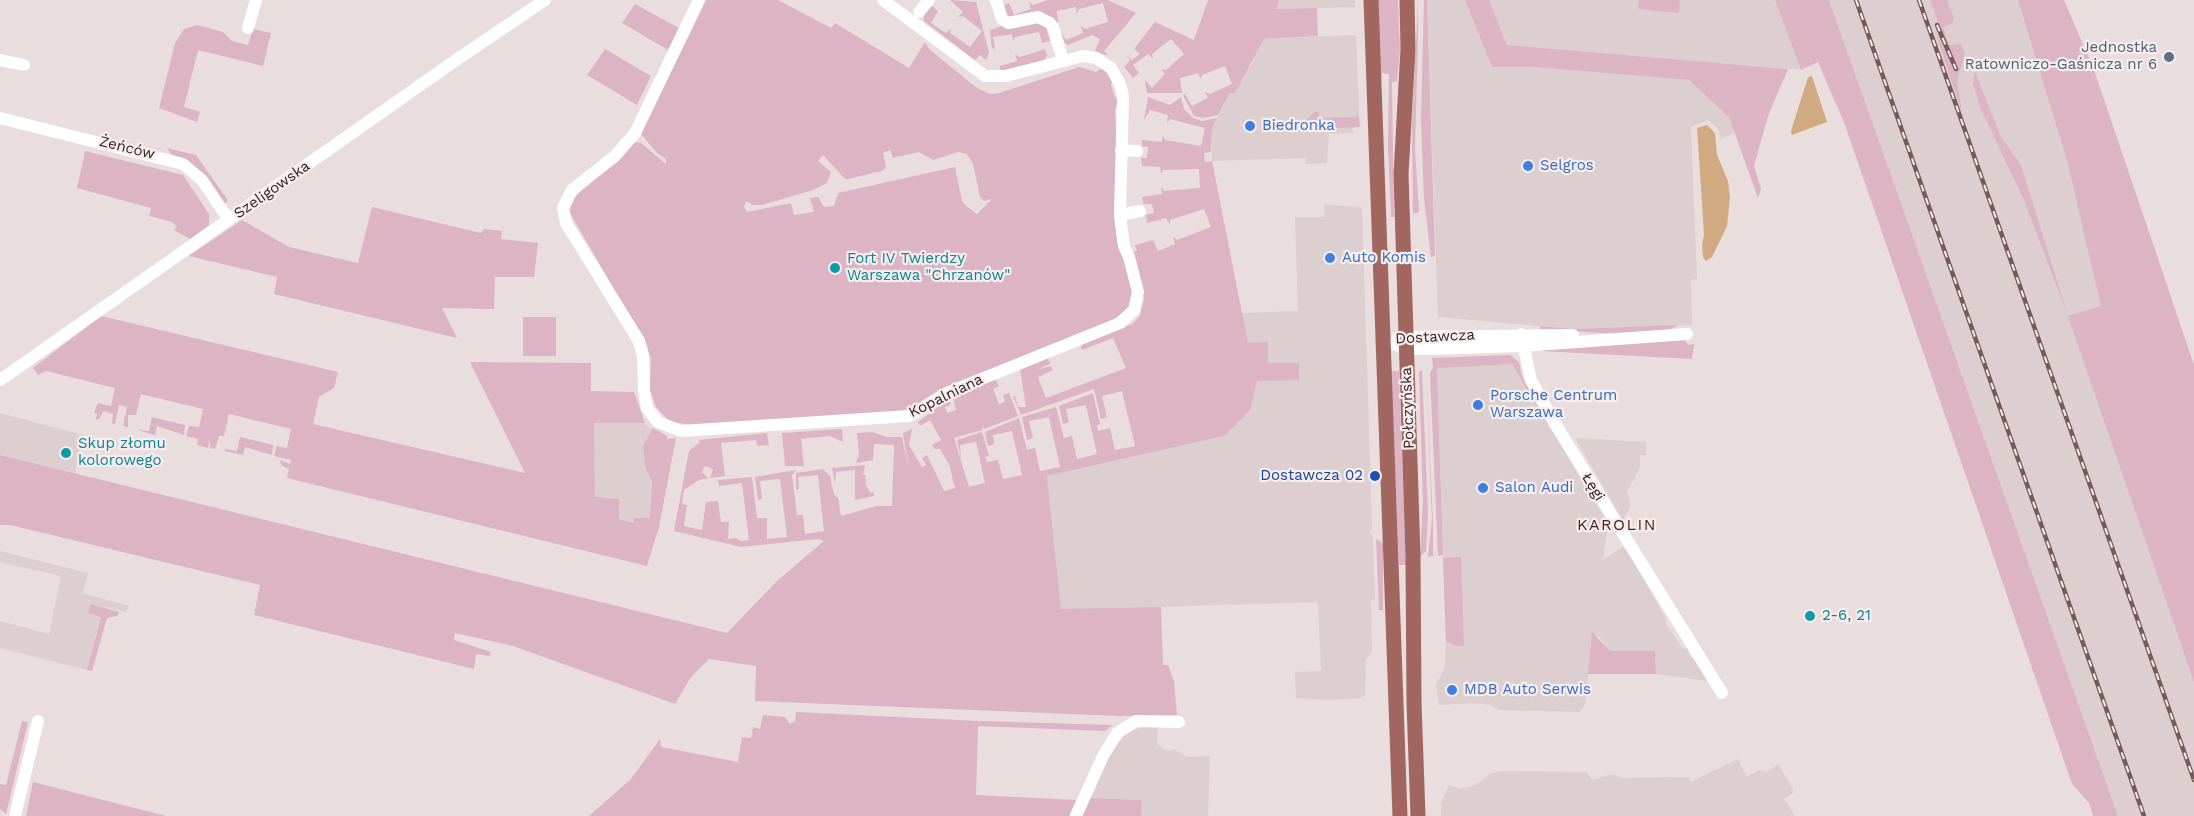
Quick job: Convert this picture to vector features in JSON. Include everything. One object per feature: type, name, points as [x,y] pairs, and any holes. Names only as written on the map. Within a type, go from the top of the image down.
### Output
[{"type":"main road","name":"Połczyńska","points":[[1371,0],[1400,816]]},
{"type":"main road","name":"Połczyńska","points":[[1407,0],[1408,57],[1401,152],[1418,816]]},
{"type":"street","points":[[248,28],[256,0]]},
{"type":"street","name":"Szeligowska","points":[[0,380],[545,0]]},
{"type":"street","name":"Kopalniana","points":[[699,0],[635,133],[615,156],[572,190],[563,208],[566,223],[639,341],[644,359],[644,390],[647,408],[669,429],[690,432],[909,416],[949,392],[1120,323],[1134,310],[1138,292],[1130,257],[1124,246],[1120,215],[1123,96],[1115,73],[1107,63],[1083,56],[1006,76],[985,76],[883,0]]},
{"type":"street","points":[[919,12],[929,0]]},
{"type":"street","points":[[996,0],[1002,19],[1008,23],[1038,17],[1050,22],[1063,61]]},
{"type":"street","points":[[0,60],[24,65]]},
{"type":"street","name":"Żeńców","points":[[0,118],[183,164],[202,180],[229,220]]},
{"type":"street","points":[[1121,150],[1137,151]]},
{"type":"street","points":[[1120,215],[1140,211]]},
{"type":"street","name":"Dostawcza","points":[[1382,340],[1406,342],[1522,340],[1687,334]]},
{"type":"street","name":"Łęgi","points":[[1522,340],[1531,380],[1554,422],[1722,693]]},
{"type":"street","points":[[15,816],[38,721]]},
{"type":"street","points":[[1076,816],[1107,747],[1118,733],[1136,721],[1179,722]]},
{"type":"shaded area","points":[[706,0],[778,0],[831,28],[835,23],[909,68],[925,42],[929,49],[977,88],[990,94],[1079,67],[1096,72],[1103,67],[1115,82],[1111,84],[1115,98],[1119,98],[1115,110],[1117,145],[1114,213],[1117,241],[1120,251],[1127,258],[1133,289],[1131,305],[1118,319],[939,390],[912,408],[899,412],[690,425],[669,421],[656,407],[650,390],[651,359],[647,346],[570,213],[571,202],[577,195],[635,142],[641,143],[666,164],[666,159],[657,153],[641,134]],"holes":[[[890,150],[893,158],[919,152],[933,160],[958,152],[967,154],[973,164],[980,197],[984,201],[992,199],[977,214],[966,206],[962,201],[955,167],[838,193],[834,206],[824,207],[818,197],[810,198],[814,212],[794,215],[791,203],[747,212],[744,207],[746,201],[753,205],[762,205],[813,190],[827,183],[831,172],[818,161],[823,155],[844,178],[848,179],[882,171],[886,167],[883,153]]]},
{"type":"shaded area","points":[[950,0],[976,2],[989,53],[986,60],[980,55],[975,60],[924,21],[924,15],[931,5],[938,11],[931,23],[946,33],[951,28],[950,33],[970,47],[982,31],[963,16],[958,17],[963,12]]},
{"type":"shaded area","points":[[1048,0],[1108,0],[1136,13],[1104,51],[1109,56],[1095,51],[1100,39],[1092,35],[1068,45],[1060,31],[1066,40],[1083,33],[1081,26],[1085,29],[1108,22],[1103,3],[1079,9],[1077,14],[1076,7],[1057,11],[1058,23],[1053,18],[1008,19],[1004,5],[1009,3],[1014,15],[1031,9],[1029,2],[1033,5]]},
{"type":"shaded area","points":[[1208,0],[1279,0],[1276,9],[1317,8],[1318,36],[1264,39],[1235,93],[1230,93],[1218,115],[1203,118],[1194,116],[1183,95],[1185,94],[1192,106],[1208,98],[1205,92],[1210,94],[1232,84],[1225,66],[1202,75],[1201,79],[1198,73],[1180,78],[1182,93],[1147,93],[1145,80],[1152,88],[1165,74],[1161,69],[1166,70],[1184,54],[1171,39],[1152,54],[1153,59],[1148,54],[1133,65],[1139,73],[1133,78],[1124,67],[1130,60],[1125,55],[1132,60],[1140,54],[1134,49],[1155,22],[1194,40]]},
{"type":"shaded area","points":[[1279,0],[1355,0],[1355,7],[1276,9]]},
{"type":"shaded area","points":[[1377,0],[1398,0],[1400,49],[1397,81],[1392,82],[1394,217],[1391,217],[1388,147],[1389,74],[1379,73]]},
{"type":"shaded area","points":[[1418,0],[1415,149],[1419,212],[1413,214],[1412,126]]},
{"type":"shaded area","points":[[1424,0],[1427,0],[1435,256],[1431,257],[1424,199],[1421,120]]},
{"type":"shaded area","points":[[1427,0],[1465,0],[1492,67],[1534,67],[1689,80],[1729,117],[1735,133],[1721,139],[1718,129],[1708,120],[1691,127],[1697,279],[1691,280],[1692,325],[1574,329],[1438,317]]},
{"type":"shaded area","points":[[1465,0],[1489,0],[1507,45],[1788,69],[1768,116],[1754,166],[1761,189],[1758,198],[1729,117],[1689,80],[1534,67],[1492,67]]},
{"type":"shaded area","points":[[1489,0],[1775,0],[1801,70],[1507,45]]},
{"type":"shaded area","points":[[1639,0],[1680,0],[1679,13],[1638,9]]},
{"type":"shaded area","points":[[1775,0],[1829,0],[2118,816],[2093,816],[2089,803],[2072,784],[1845,125],[1818,62],[1801,70]]},
{"type":"shaded area","points":[[1829,0],[2053,0],[2194,590],[2194,816],[2118,816]]},
{"type":"shaded area","points":[[1930,0],[1947,0],[1954,19],[1951,24],[1943,27],[1949,45],[1961,44],[1965,54],[1957,80],[1962,112],[1938,41],[1939,25]]},
{"type":"shaded area","points":[[2018,0],[2064,0],[2094,70],[2194,365],[2194,682],[2068,316],[2101,306],[2067,160]]},
{"type":"shaded area","points":[[635,4],[679,28],[668,50],[622,23]]},
{"type":"shaded area","points":[[1034,22],[1046,27],[1050,41],[1042,43],[1039,32],[1015,37],[1013,41],[1012,34],[993,37],[995,49],[992,48],[990,30],[1002,26],[1017,28]]},
{"type":"shaded area","points":[[197,25],[223,32],[232,41],[248,45],[253,29],[271,33],[263,66],[198,50],[184,107],[200,112],[197,122],[159,108],[175,43],[184,29]]},
{"type":"shaded area","points":[[1356,35],[1360,127],[1352,128],[1353,133],[1329,134],[1327,163],[1306,164],[1306,158],[1212,161],[1212,129],[1230,93],[1250,67],[1264,39]]},
{"type":"shaded area","points":[[605,49],[651,76],[637,105],[587,75]]},
{"type":"shaded area","points":[[1045,49],[1047,56],[1044,60],[1000,71],[1000,66],[1017,61],[1015,54],[1020,57]]},
{"type":"shaded area","points":[[1975,72],[2001,137],[2021,165],[2068,316],[2024,200],[1980,107],[1973,84]]},
{"type":"shaded area","points":[[1812,76],[1827,122],[1792,135],[1791,131],[1808,77]]},
{"type":"shaded area","points":[[1148,97],[1170,105],[1181,97],[1184,109],[1193,118],[1202,121],[1217,118],[1212,129],[1211,152],[1204,153],[1205,162],[1212,161],[1248,343],[1268,342],[1268,363],[1299,363],[1299,380],[1257,381],[1250,410],[1224,436],[1047,476],[1061,609],[1161,607],[1163,665],[1168,665],[1174,681],[1177,715],[1120,716],[755,701],[756,666],[709,659],[691,677],[675,704],[513,646],[455,633],[454,640],[491,652],[489,656],[476,654],[474,669],[254,615],[260,585],[10,525],[0,525],[0,455],[727,633],[777,581],[824,541],[817,539],[741,547],[674,531],[689,451],[700,442],[699,440],[767,433],[769,445],[757,446],[756,440],[721,443],[725,476],[710,478],[713,469],[705,466],[702,472],[708,478],[699,480],[684,490],[682,504],[687,505],[684,526],[702,530],[706,502],[718,501],[721,522],[729,522],[728,539],[736,538],[741,541],[749,540],[742,483],[719,486],[718,480],[752,477],[757,518],[767,518],[767,539],[787,537],[780,479],[760,481],[762,499],[758,500],[755,477],[796,470],[792,475],[797,515],[803,515],[805,534],[824,531],[818,475],[798,477],[799,489],[796,490],[796,473],[823,469],[830,476],[834,495],[838,498],[841,516],[877,506],[892,506],[894,445],[874,444],[873,460],[856,463],[859,453],[857,433],[872,432],[887,437],[902,437],[909,470],[903,433],[912,429],[909,445],[922,467],[926,465],[922,458],[927,455],[944,491],[955,488],[949,464],[940,449],[935,449],[932,445],[941,440],[930,420],[920,426],[918,422],[949,398],[951,405],[945,407],[947,413],[956,410],[953,396],[995,379],[999,386],[993,389],[999,404],[1005,402],[1003,395],[1009,393],[1018,416],[984,429],[983,425],[982,430],[954,438],[969,487],[985,483],[976,442],[960,445],[961,459],[957,440],[982,432],[989,456],[985,457],[987,462],[998,460],[1003,479],[1022,475],[1012,431],[993,435],[994,444],[988,446],[985,432],[1019,418],[1027,450],[1035,448],[1040,471],[1060,467],[1049,417],[1029,421],[1033,438],[1027,440],[1022,417],[1056,407],[1064,438],[1072,436],[1077,459],[1097,454],[1086,405],[1066,409],[1069,422],[1063,424],[1059,406],[1093,393],[1100,424],[1097,425],[1098,431],[1110,428],[1115,450],[1135,446],[1122,391],[1102,396],[1107,417],[1101,419],[1094,389],[1021,415],[1013,396],[1015,396],[1018,407],[1026,407],[1020,369],[1048,358],[1050,364],[1036,370],[1051,366],[1053,370],[1038,377],[1046,398],[1126,368],[1113,338],[1082,350],[1081,347],[1082,344],[1132,324],[1140,316],[1144,299],[1131,253],[1137,251],[1135,245],[1153,240],[1158,251],[1175,244],[1173,237],[1177,240],[1211,227],[1204,209],[1170,220],[1170,225],[1166,218],[1147,223],[1146,215],[1154,213],[1152,204],[1144,204],[1142,197],[1162,194],[1161,187],[1164,191],[1200,188],[1199,169],[1163,170],[1161,174],[1160,167],[1142,166],[1141,158],[1147,158],[1148,147],[1142,146],[1142,140],[1162,142],[1163,135],[1165,140],[1201,146],[1205,128],[1170,119],[1167,123],[1168,115],[1150,110],[1144,120]]},
{"type":"shaded area","points":[[1357,110],[1360,127],[1304,130],[1306,120],[1315,112],[1318,111],[1319,118],[1357,117]]},
{"type":"shaded area","points":[[1707,125],[1715,133],[1717,155],[1728,181],[1730,198],[1727,226],[1712,257],[1706,261],[1703,257],[1702,246],[1704,234],[1697,128]]},
{"type":"shaded area","points":[[167,148],[196,155],[227,202],[223,205],[183,160],[171,154]]},
{"type":"shaded area","points":[[85,151],[183,175],[209,214],[209,225],[190,239],[174,230],[177,227],[172,222],[149,216],[151,208],[77,188]]},
{"type":"shaded area","points":[[1325,205],[1362,207],[1372,529],[1370,531],[1373,539],[1375,600],[1371,600],[1372,651],[1366,660],[1365,694],[1361,698],[1328,700],[1296,698],[1295,672],[1321,671],[1318,602],[1061,610],[1047,476],[1224,436],[1267,363],[1248,343],[1241,313],[1298,311],[1295,217],[1324,217]]},
{"type":"shaded area","points":[[372,207],[481,233],[484,229],[502,231],[501,239],[538,243],[534,277],[495,277],[494,309],[442,308],[457,338],[274,294],[277,277],[189,256],[242,220],[289,247],[358,263]]},
{"type":"shaded area","points":[[101,316],[338,372],[334,388],[319,397],[313,424],[525,473],[470,362],[591,363],[591,391],[634,392],[645,423],[594,423],[595,497],[619,499],[619,519],[634,523],[634,518],[650,518],[652,482],[645,466],[643,446],[653,428],[667,436],[667,439],[676,438],[659,527],[647,566],[287,478],[289,469],[282,466],[280,460],[290,464],[291,460],[274,456],[277,446],[287,448],[291,429],[229,414],[224,436],[219,436],[215,449],[210,448],[210,439],[208,448],[197,445],[198,439],[186,436],[189,426],[199,427],[203,409],[141,394],[136,415],[128,415],[128,427],[123,426],[127,407],[119,405],[115,424],[112,423],[113,414],[103,411],[100,418],[96,420],[97,414],[94,412],[98,403],[111,406],[115,388],[46,371],[38,375],[33,368]]},
{"type":"shaded area","points":[[523,317],[556,317],[556,356],[523,356]]},
{"type":"shaded area","points":[[1678,325],[1666,332],[1601,333],[1540,329],[1540,326],[1574,329]]},
{"type":"shaded area","points":[[1685,340],[1688,345],[1694,344],[1692,359],[1541,351],[1540,347]]},
{"type":"shaded area","points":[[1510,355],[1519,362],[1522,376],[1542,415],[1512,364],[1437,368],[1443,555],[1438,556],[1430,373],[1433,368],[1432,358]]},
{"type":"shaded area","points":[[1512,364],[1608,524],[1603,560],[1622,547],[1628,552],[1665,617],[1666,624],[1683,649],[1687,648],[1690,657],[1695,660],[1708,681],[1656,674],[1655,651],[1610,651],[1599,636],[1591,641],[1586,702],[1580,712],[1499,710],[1492,705],[1473,703],[1439,705],[1436,686],[1445,666],[1446,642],[1437,367]]},
{"type":"shaded area","points":[[1391,371],[1399,371],[1406,565],[1399,565]]},
{"type":"shaded area","points":[[1419,371],[1422,371],[1428,514],[1426,551],[1420,557],[1423,502]]},
{"type":"shaded area","points":[[1426,373],[1433,521],[1433,556],[1428,557],[1432,519]]},
{"type":"shaded area","points":[[0,413],[83,435],[75,473],[0,455]]},
{"type":"shaded area","points":[[152,417],[185,425],[184,435],[157,426],[155,435],[137,430],[149,431]]},
{"type":"shaded area","points":[[594,422],[643,423],[652,430],[643,446],[645,466],[652,482],[650,519],[634,519],[635,523],[619,519],[595,498]]},
{"type":"shaded area","points":[[842,429],[843,442],[830,436],[801,439],[804,466],[785,466],[782,433]]},
{"type":"shaded area","points":[[240,437],[273,445],[272,455],[245,447],[243,455],[225,451],[225,449],[237,451]]},
{"type":"shaded area","points":[[1575,438],[1646,442],[1646,455],[1640,455],[1640,467],[1627,492],[1631,505],[1623,520]]},
{"type":"shaded area","points":[[865,465],[863,475],[865,475],[866,485],[874,496],[855,500],[855,470],[836,472],[835,484],[832,468]]},
{"type":"shaded area","points":[[1376,539],[1383,543],[1383,610],[1379,610]]},
{"type":"shaded area","points":[[0,551],[88,573],[83,593],[129,606],[126,612],[91,604],[101,616],[87,670],[0,648],[0,621],[49,634],[61,576],[0,562]]},
{"type":"shaded area","points":[[1461,557],[1464,646],[1458,646],[1446,642],[1443,558]]},
{"type":"shaded area","points":[[91,604],[119,612],[117,616],[107,618],[92,671],[87,670],[101,617],[88,613]]},
{"type":"shaded area","points":[[1592,632],[1610,651],[1655,651],[1656,674],[1588,674]]},
{"type":"shaded area","points":[[796,712],[1113,725],[1105,731],[978,726],[976,795],[1076,800],[1069,816],[589,816],[631,779],[660,739],[661,747],[738,762],[742,737],[751,738],[753,727],[760,729],[763,715],[785,717],[790,724],[795,721]]},
{"type":"shaded area","points":[[22,721],[28,722],[6,814],[0,809],[0,784],[6,785]]},
{"type":"shaded area","points":[[1145,725],[1158,726],[1157,744],[1163,749],[1170,751],[1174,749],[1187,757],[1210,756],[1208,816],[1141,816],[1142,800],[1088,798],[1112,751],[1126,734]]},
{"type":"shaded area","points":[[1738,759],[1747,777],[1759,770],[1767,772],[1778,764],[1793,789],[1793,793],[1784,799],[1795,816],[1441,816],[1441,804],[1449,785],[1461,789],[1475,785],[1490,774],[1501,771],[1587,772],[1592,780],[1612,774],[1622,778],[1689,777],[1690,782]]},
{"type":"shaded area","points":[[33,782],[166,816],[26,816]]},
{"type":"shaded area","points":[[1088,798],[1142,800],[1141,816],[1081,816]]},
{"type":"railway","points":[[1856,0],[2144,816]]},
{"type":"railway","points":[[1919,0],[2194,780]]},
{"type":"railway","points":[[1937,25],[1956,69]]},
{"type":"place","name":"Jednostka Ratowniczo-Gaśnicza nr 6","points":[[2169,57]]},
{"type":"place","name":"Biedronka","points":[[1250,126]]},
{"type":"place","name":"Selgros","points":[[1528,166]]},
{"type":"place","name":"Auto Komis","points":[[1330,258]]},
{"type":"place","name":"Fort IV Twierdzy Warszawa \"Chrzanów\"","points":[[835,268]]},
{"type":"place","name":"Porsche Centrum Warszawa","points":[[1478,405]]},
{"type":"place","name":"Skup złomu kolorowego","points":[[66,453]]},
{"type":"place","name":"Dostawcza 02","points":[[1375,476]]},
{"type":"place","name":"Salon Audi","points":[[1483,488]]},
{"type":"place","name":"2-6, 21","points":[[1810,616]]},
{"type":"place","name":"MDB Auto Serwis","points":[[1452,690]]},
{"type":"district","name":"KAROLIN","points":[[1617,525]]}]
